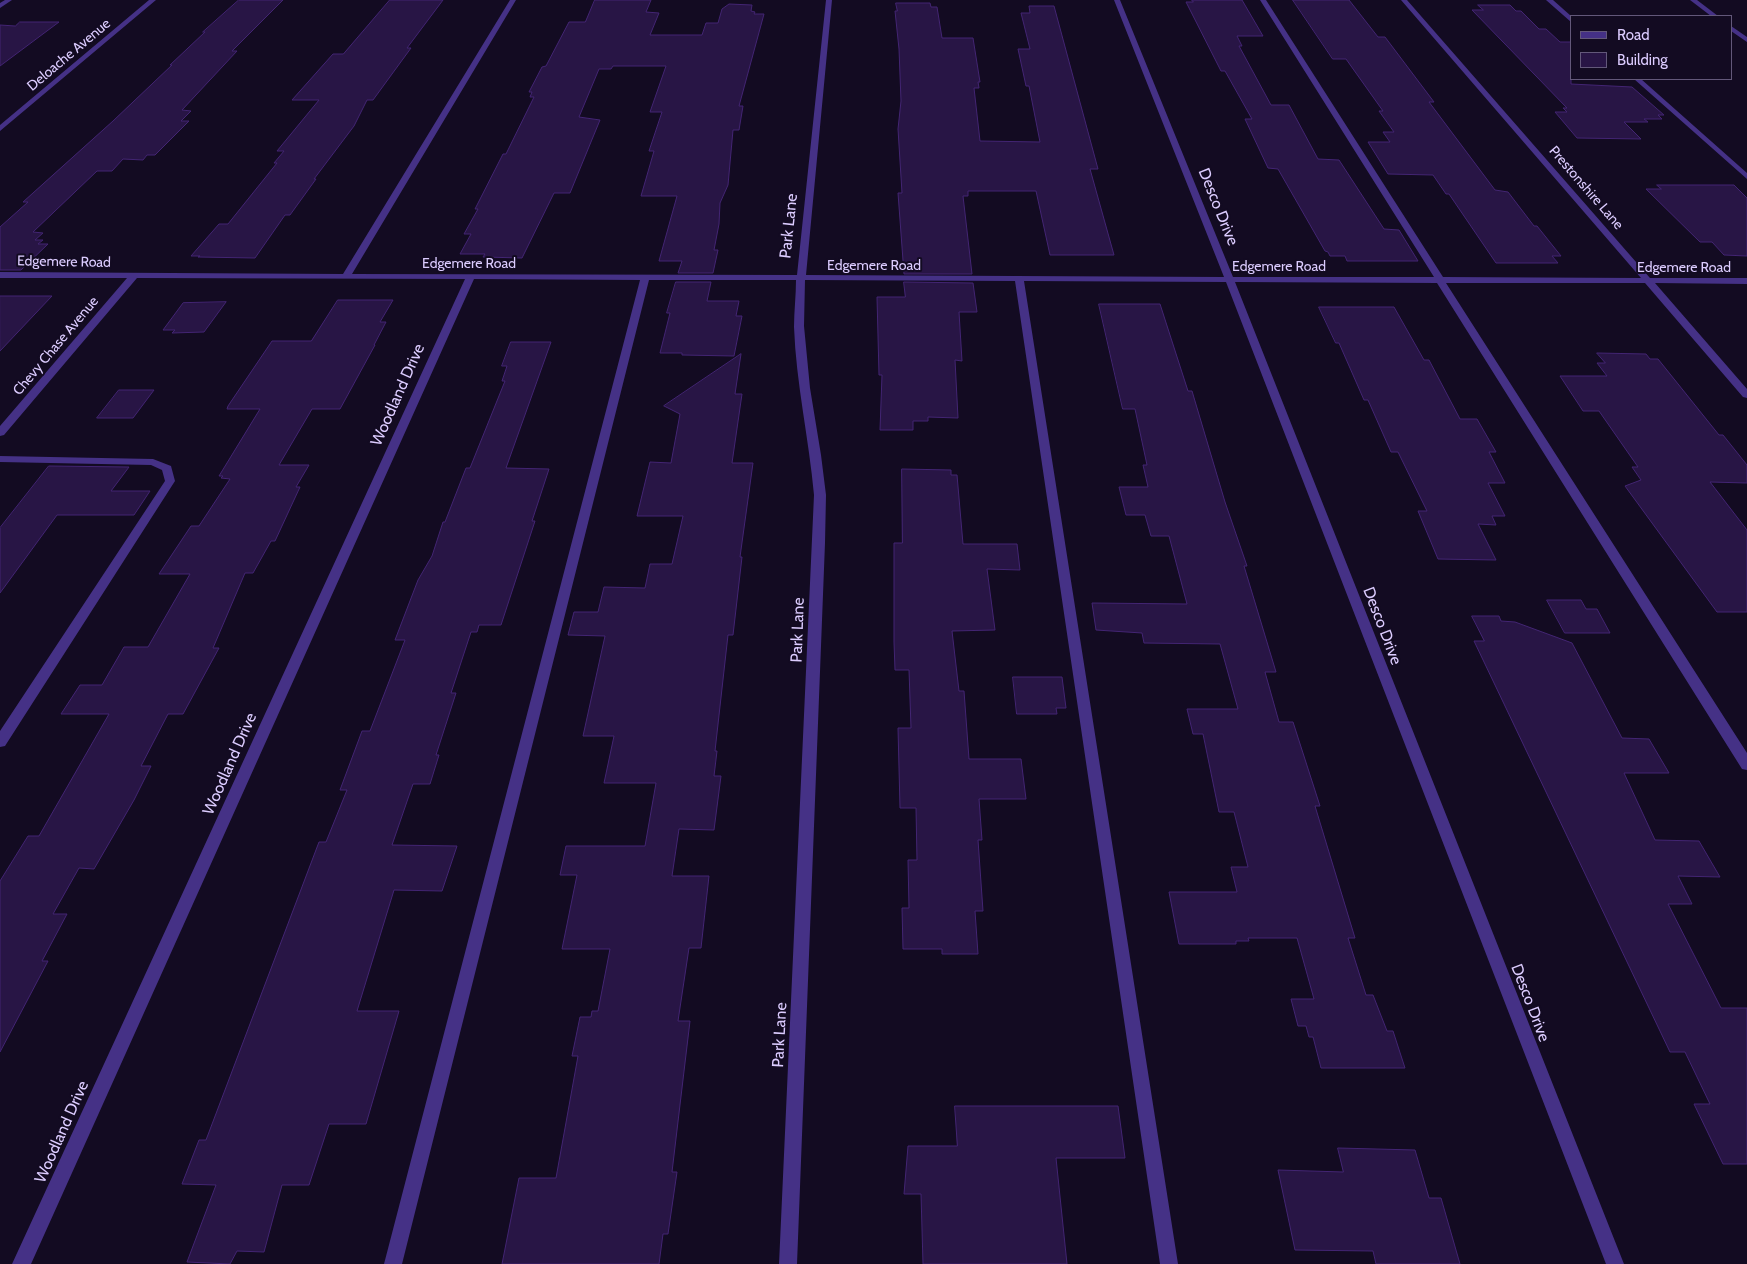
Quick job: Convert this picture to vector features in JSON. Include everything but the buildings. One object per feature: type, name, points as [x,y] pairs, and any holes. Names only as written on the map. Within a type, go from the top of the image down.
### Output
[{"type":"street","points":[[0,6],[8,0]]},
{"type":"street","name":"Deloache Avenue","points":[[0,128],[153,0]]},
{"type":"street","points":[[345,277],[513,0]]},
{"type":"street","name":"Park Lane","points":[[788,1264],[820,495],[816,454],[805,388],[799,326],[801,279],[829,0]]},
{"type":"street","name":"Desco Drive","points":[[1117,0],[1230,281],[1615,1264]]},
{"type":"street","points":[[1263,0],[1747,765]]},
{"type":"street","name":"Prestonshire Lane","points":[[1404,0],[1747,395]]},
{"type":"street","points":[[1549,0],[1570,19]]},
{"type":"street","points":[[1693,0],[1714,15]]},
{"type":"street","points":[[1732,29],[1747,40]]},
{"type":"street","points":[[1638,80],[1747,177]]},
{"type":"street","name":"Edgemere Road","points":[[0,275],[1230,281],[1747,281]]},
{"type":"street","name":"Chevy Chase Avenue","points":[[0,433],[133,276]]},
{"type":"street","name":"Woodland Drive","points":[[21,1264],[470,278]]},
{"type":"street","points":[[393,1264],[645,278]]},
{"type":"street","points":[[1019,280],[1169,1264]]},
{"type":"street","points":[[0,459],[154,462],[167,468],[170,481],[0,742]]}]
